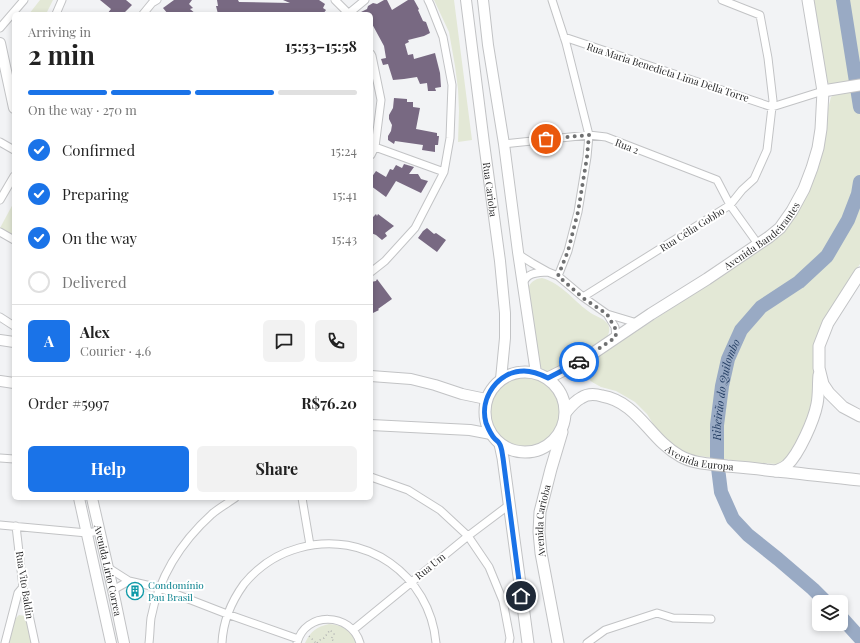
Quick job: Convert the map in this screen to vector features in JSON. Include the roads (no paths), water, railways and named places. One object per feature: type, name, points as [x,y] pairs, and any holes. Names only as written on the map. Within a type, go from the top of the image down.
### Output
[{"type":"main road","name":"Rua Carioba","points":[[466,0],[500,261],[505,313],[505,338],[501,379]]},
{"type":"main road","name":"Avenida Bandeirantes","points":[[548,378],[580,362],[769,237],[780,228],[792,211],[804,189],[812,168],[818,148],[821,129],[823,91],[808,0]]},
{"type":"main road","name":"Rua Carioba","points":[[484,5],[488,45],[504,144],[536,373]]},
{"type":"main road","points":[[468,11],[475,14],[482,12],[484,5]]},
{"type":"main road","points":[[0,43],[12,99]]},
{"type":"main road","points":[[823,91],[860,85]]},
{"type":"main road","points":[[776,470],[783,468],[794,458],[812,422],[817,402],[819,346],[828,323],[860,273]]},
{"type":"main road","points":[[0,340],[12,342]]},
{"type":"main road","points":[[819,368],[824,384],[829,393],[843,407],[860,416]]},
{"type":"main road","points":[[524,371],[536,373],[548,378],[561,393],[566,412],[564,424],[558,435],[549,444],[537,450],[524,452],[512,450],[500,444],[491,434],[486,423],[484,411],[486,399],[492,388],[501,379],[518,372],[524,371]]},
{"type":"main road","points":[[373,376],[411,379],[462,394],[486,399]]},
{"type":"main road","points":[[0,381],[12,383]]},
{"type":"main road","name":"Avenida Europa","points":[[566,412],[574,402],[581,397],[589,395],[605,396],[627,407],[663,444],[688,460],[709,464],[860,480]]},
{"type":"main road","name":"Avenida Carioba","points":[[558,643],[541,553],[539,532],[540,512],[564,424]]},
{"type":"main road","points":[[373,425],[470,430],[491,434]]},
{"type":"main road","points":[[500,444],[528,643]]},
{"type":"main road","name":"Avenida Lírio Correa","points":[[79,500],[111,643]]},
{"type":"main road","name":"Avenida Lírio Correa","points":[[92,500],[124,643]]},
{"type":"street","points":[[14,12],[24,0]]},
{"type":"street","points":[[57,12],[62,0]]},
{"type":"street","points":[[145,12],[152,3],[157,0]]},
{"type":"street","points":[[335,0],[347,12]]},
{"type":"street","points":[[351,12],[365,0]]},
{"type":"street","points":[[373,270],[385,261],[415,228],[444,172],[450,138],[452,85],[443,38],[428,0]]},
{"type":"street","points":[[552,0],[564,37],[589,135],[578,212],[568,251],[558,276]]},
{"type":"street","name":"Rua Célia Gobbo","points":[[583,298],[730,205],[742,190],[754,179],[767,150],[773,101],[768,58],[760,15],[722,0]]},
{"type":"street","points":[[0,28],[12,14]]},
{"type":"street","name":"Rua Maria Benedicta Lima Della Torre","points":[[564,37],[772,107]]},
{"type":"street","points":[[373,61],[381,100],[375,147],[373,151]]},
{"type":"street","points":[[772,107],[823,91]]},
{"type":"street","name":"Rua 2","points":[[504,144],[589,135],[606,137],[717,180],[730,205],[758,244]]},
{"type":"street","points":[[0,142],[12,149]]},
{"type":"street","points":[[375,147],[444,172]]},
{"type":"street","points":[[0,200],[12,179]]},
{"type":"street","points":[[0,232],[12,239]]},
{"type":"street","points":[[518,252],[532,263],[558,276],[583,298],[607,314],[637,323]]},
{"type":"street","points":[[523,283],[525,279],[534,273],[548,272]]},
{"type":"street","points":[[607,314],[615,328],[616,337]]},
{"type":"street","points":[[0,317],[12,325]]},
{"type":"street","points":[[0,458],[12,459]]},
{"type":"street","points":[[373,478],[408,490],[440,510],[468,536],[489,567],[503,602],[510,638],[509,643]]},
{"type":"street","points":[[149,643],[151,619],[160,588],[173,560],[191,535],[213,513],[232,500]]},
{"type":"street","points":[[302,500],[310,545]]},
{"type":"street","name":"Rua Um","points":[[353,630],[468,536],[509,505]]},
{"type":"street","points":[[0,525],[87,533],[99,531]]},
{"type":"street","name":"Rua Vito Baldin","points":[[16,526],[23,587],[35,643]]},
{"type":"street","points":[[222,643],[227,614],[237,594],[251,576],[262,566],[288,551],[310,545],[332,543],[355,546],[376,554],[395,566],[412,582],[422,597],[430,614],[435,632],[436,643]]},
{"type":"street","points":[[107,567],[129,581],[160,588],[298,641],[303,631],[310,624],[318,620],[328,619],[337,620],[346,624],[359,638],[360,643]]},
{"type":"street","points":[[113,590],[129,581]]},
{"type":"street","points":[[5,643],[18,593],[23,587]]},
{"type":"street","points":[[587,643],[605,630],[657,613],[673,618],[711,619]]},
{"type":"waterway","name":"Ribeirão do Quilombo","points":[[843,0],[860,107]]},
{"type":"waterway","name":"Ribeirão do Quilombo","points":[[819,595],[748,535],[733,519],[721,492],[717,460],[717,425],[722,386],[728,359],[741,330],[761,307],[799,282],[827,256],[848,220],[858,194],[860,182]]},
{"type":"waterway","name":"Ribeirão do Quilombo","points":[[848,625],[860,638]]},
{"type":"place","name":"Condomínio Pau Brasil","points":[[135,591]]}]
